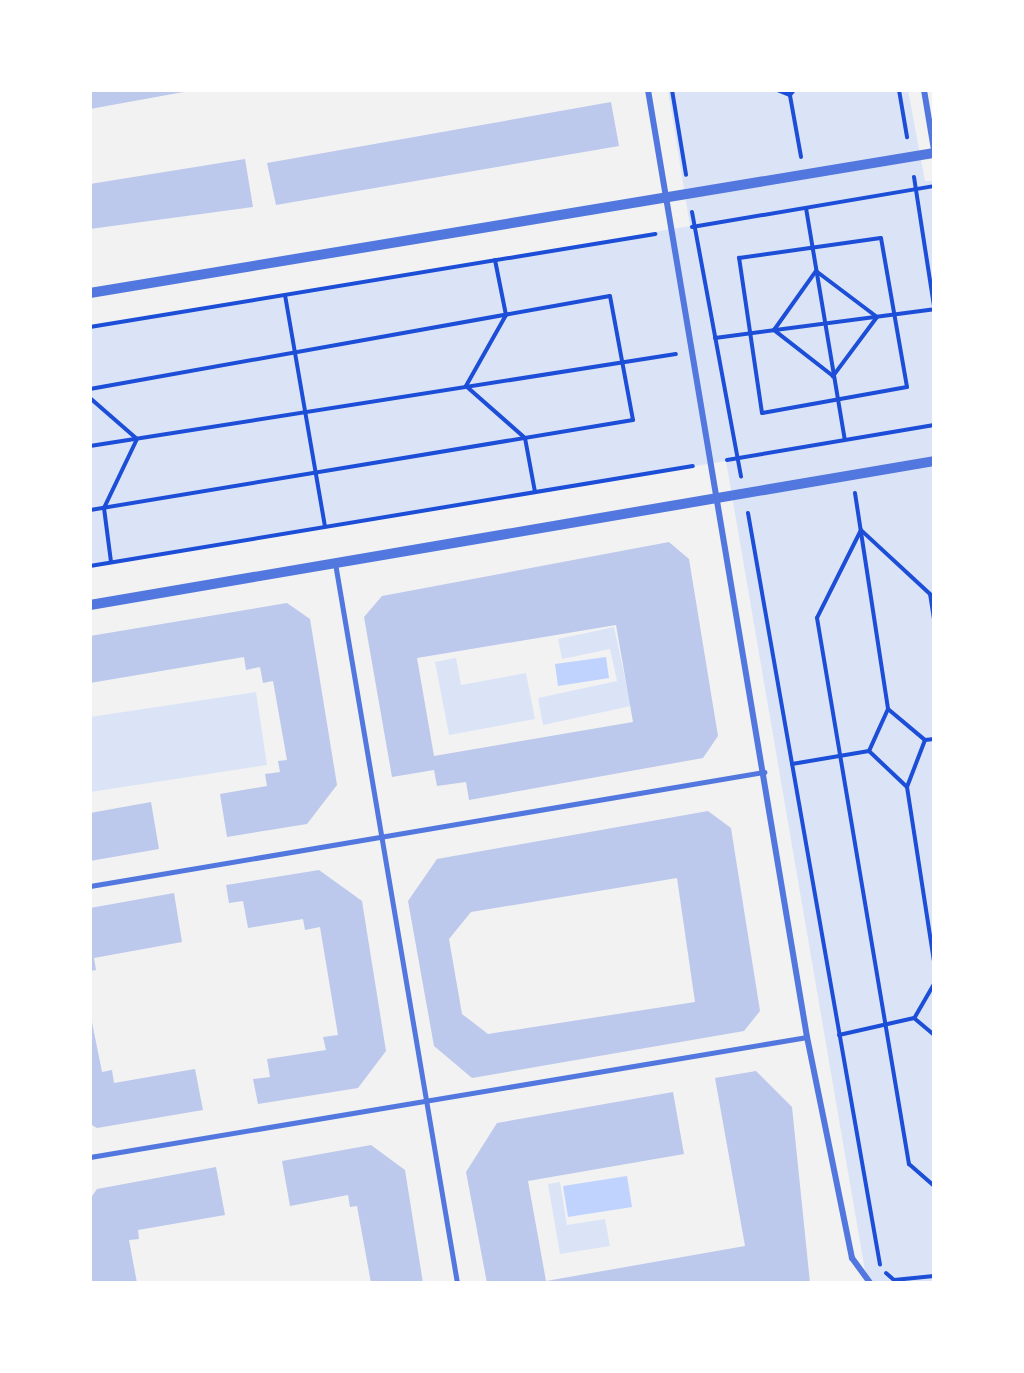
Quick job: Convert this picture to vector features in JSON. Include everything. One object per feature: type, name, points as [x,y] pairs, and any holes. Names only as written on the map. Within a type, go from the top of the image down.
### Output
[{"type":"street","points":[[648,90],[694,351],[807,1037],[852,1258],[870,1283]]},
{"type":"street","points":[[90,294],[934,152],[924,90]]},
{"type":"street","points":[[90,604],[934,461]]},
{"type":"street","points":[[334,563],[457,1283]]},
{"type":"street","points":[[90,886],[764,772]]},
{"type":"street","points":[[90,1157],[428,1103],[807,1037]]},
{"type":"path","points":[[672,90],[694,227],[736,459],[745,493],[879,1262],[894,1280],[907,1281],[934,1276]]},
{"type":"path","points":[[777,90],[789,92],[794,90]]},
{"type":"path","points":[[715,338],[934,308],[899,90]]},
{"type":"path","points":[[789,92],[805,175]]},
{"type":"path","points":[[90,327],[934,186]]},
{"type":"path","points":[[806,208],[832,376],[845,440]]},
{"type":"path","points":[[881,238],[907,387],[762,413],[739,258],[812,247],[881,238]]},
{"type":"path","points":[[466,386],[506,315],[495,260]]},
{"type":"path","points":[[816,271],[877,317]]},
{"type":"path","points":[[774,330],[816,271]]},
{"type":"path","points":[[285,295],[326,527]]},
{"type":"path","points":[[90,389],[610,296],[633,420],[90,510]]},
{"type":"path","points":[[832,376],[877,317]]},
{"type":"path","points":[[774,330],[832,376]]},
{"type":"path","points":[[90,446],[694,351]]},
{"type":"path","points":[[466,386],[525,438],[535,492]]},
{"type":"path","points":[[90,398],[137,439]]},
{"type":"path","points":[[90,566],[934,425]]},
{"type":"path","points":[[111,562],[104,508],[137,439]]},
{"type":"path","points":[[852,475],[888,709],[869,751]]},
{"type":"path","points":[[861,530],[930,594],[934,619]]},
{"type":"path","points":[[861,530],[817,618],[909,1164],[934,1186]]},
{"type":"path","points":[[888,709],[925,740],[934,739]]},
{"type":"path","points":[[925,740],[907,787],[934,962]]},
{"type":"path","points":[[792,764],[869,751]]},
{"type":"path","points":[[869,751],[907,787]]},
{"type":"path","points":[[839,1035],[914,1018],[934,984]]},
{"type":"path","points":[[914,1018],[934,1035]]},
{"type":"shaded area","points":[[668,90],[908,90],[925,181],[934,181],[934,1283],[875,1283],[866,1277],[726,461],[90,566],[90,327],[690,226]]},
{"type":"shaded area","points":[[614,627],[631,706],[543,725],[538,698],[617,681],[610,649],[562,659],[558,639]]},
{"type":"shaded area","points":[[456,658],[461,685],[526,673],[535,719],[449,735],[435,662]]},
{"type":"shaded area","points":[[256,692],[267,765],[90,792],[90,717]]},
{"type":"shaded area","points":[[560,1182],[567,1225],[605,1219],[610,1246],[560,1254],[548,1184]]},
{"type":"water","points":[[606,657],[609,678],[558,686],[555,664]]},
{"type":"water","points":[[627,1176],[632,1207],[568,1217],[563,1186]]},
{"type":"building","points":[[90,90],[189,90],[189,91],[90,109]]},
{"type":"building","points":[[611,102],[619,146],[276,205],[267,163]]},
{"type":"building","points":[[245,159],[253,207],[90,229],[90,184]]},
{"type":"building","points":[[669,542],[689,559],[718,736],[703,758],[469,800],[466,782],[437,786],[434,770],[392,777],[364,617],[382,596]],"holes":[[[616,625],[633,722],[434,756],[417,658]]]},
{"type":"building","points":[[287,603],[310,619],[337,785],[307,824],[227,837],[220,794],[267,786],[265,774],[280,772],[278,761],[287,760],[273,681],[263,683],[260,667],[246,670],[244,657],[90,683],[90,636]]},
{"type":"building","points":[[151,802],[159,849],[90,861],[90,813]]},
{"type":"building","points":[[708,811],[731,828],[760,1011],[744,1031],[472,1078],[434,1046],[408,901],[437,859]],"holes":[[[677,878],[695,1002],[488,1034],[462,1014],[449,939],[471,912]]]},
{"type":"building","points":[[319,870],[362,901],[386,1051],[358,1088],[258,1104],[253,1079],[270,1077],[267,1059],[326,1050],[323,1037],[338,1035],[320,927],[305,930],[303,919],[248,928],[243,901],[229,903],[226,885]]},
{"type":"building","points":[[174,893],[182,942],[94,958],[96,970],[90,971],[90,908]]},
{"type":"building","points":[[90,1012],[102,1072],[112,1070],[114,1083],[195,1069],[203,1110],[97,1128],[90,1124]]},
{"type":"building","points":[[756,1071],[792,1107],[810,1283],[487,1283],[466,1172],[497,1123],[673,1092],[684,1154],[528,1181],[546,1281],[745,1246],[715,1078]]},
{"type":"building","points":[[371,1145],[405,1170],[423,1283],[371,1283],[357,1206],[350,1207],[348,1195],[290,1206],[282,1161]]},
{"type":"building","points":[[216,1167],[225,1215],[138,1230],[139,1239],[129,1240],[137,1283],[90,1283],[90,1199],[97,1189]]}]
